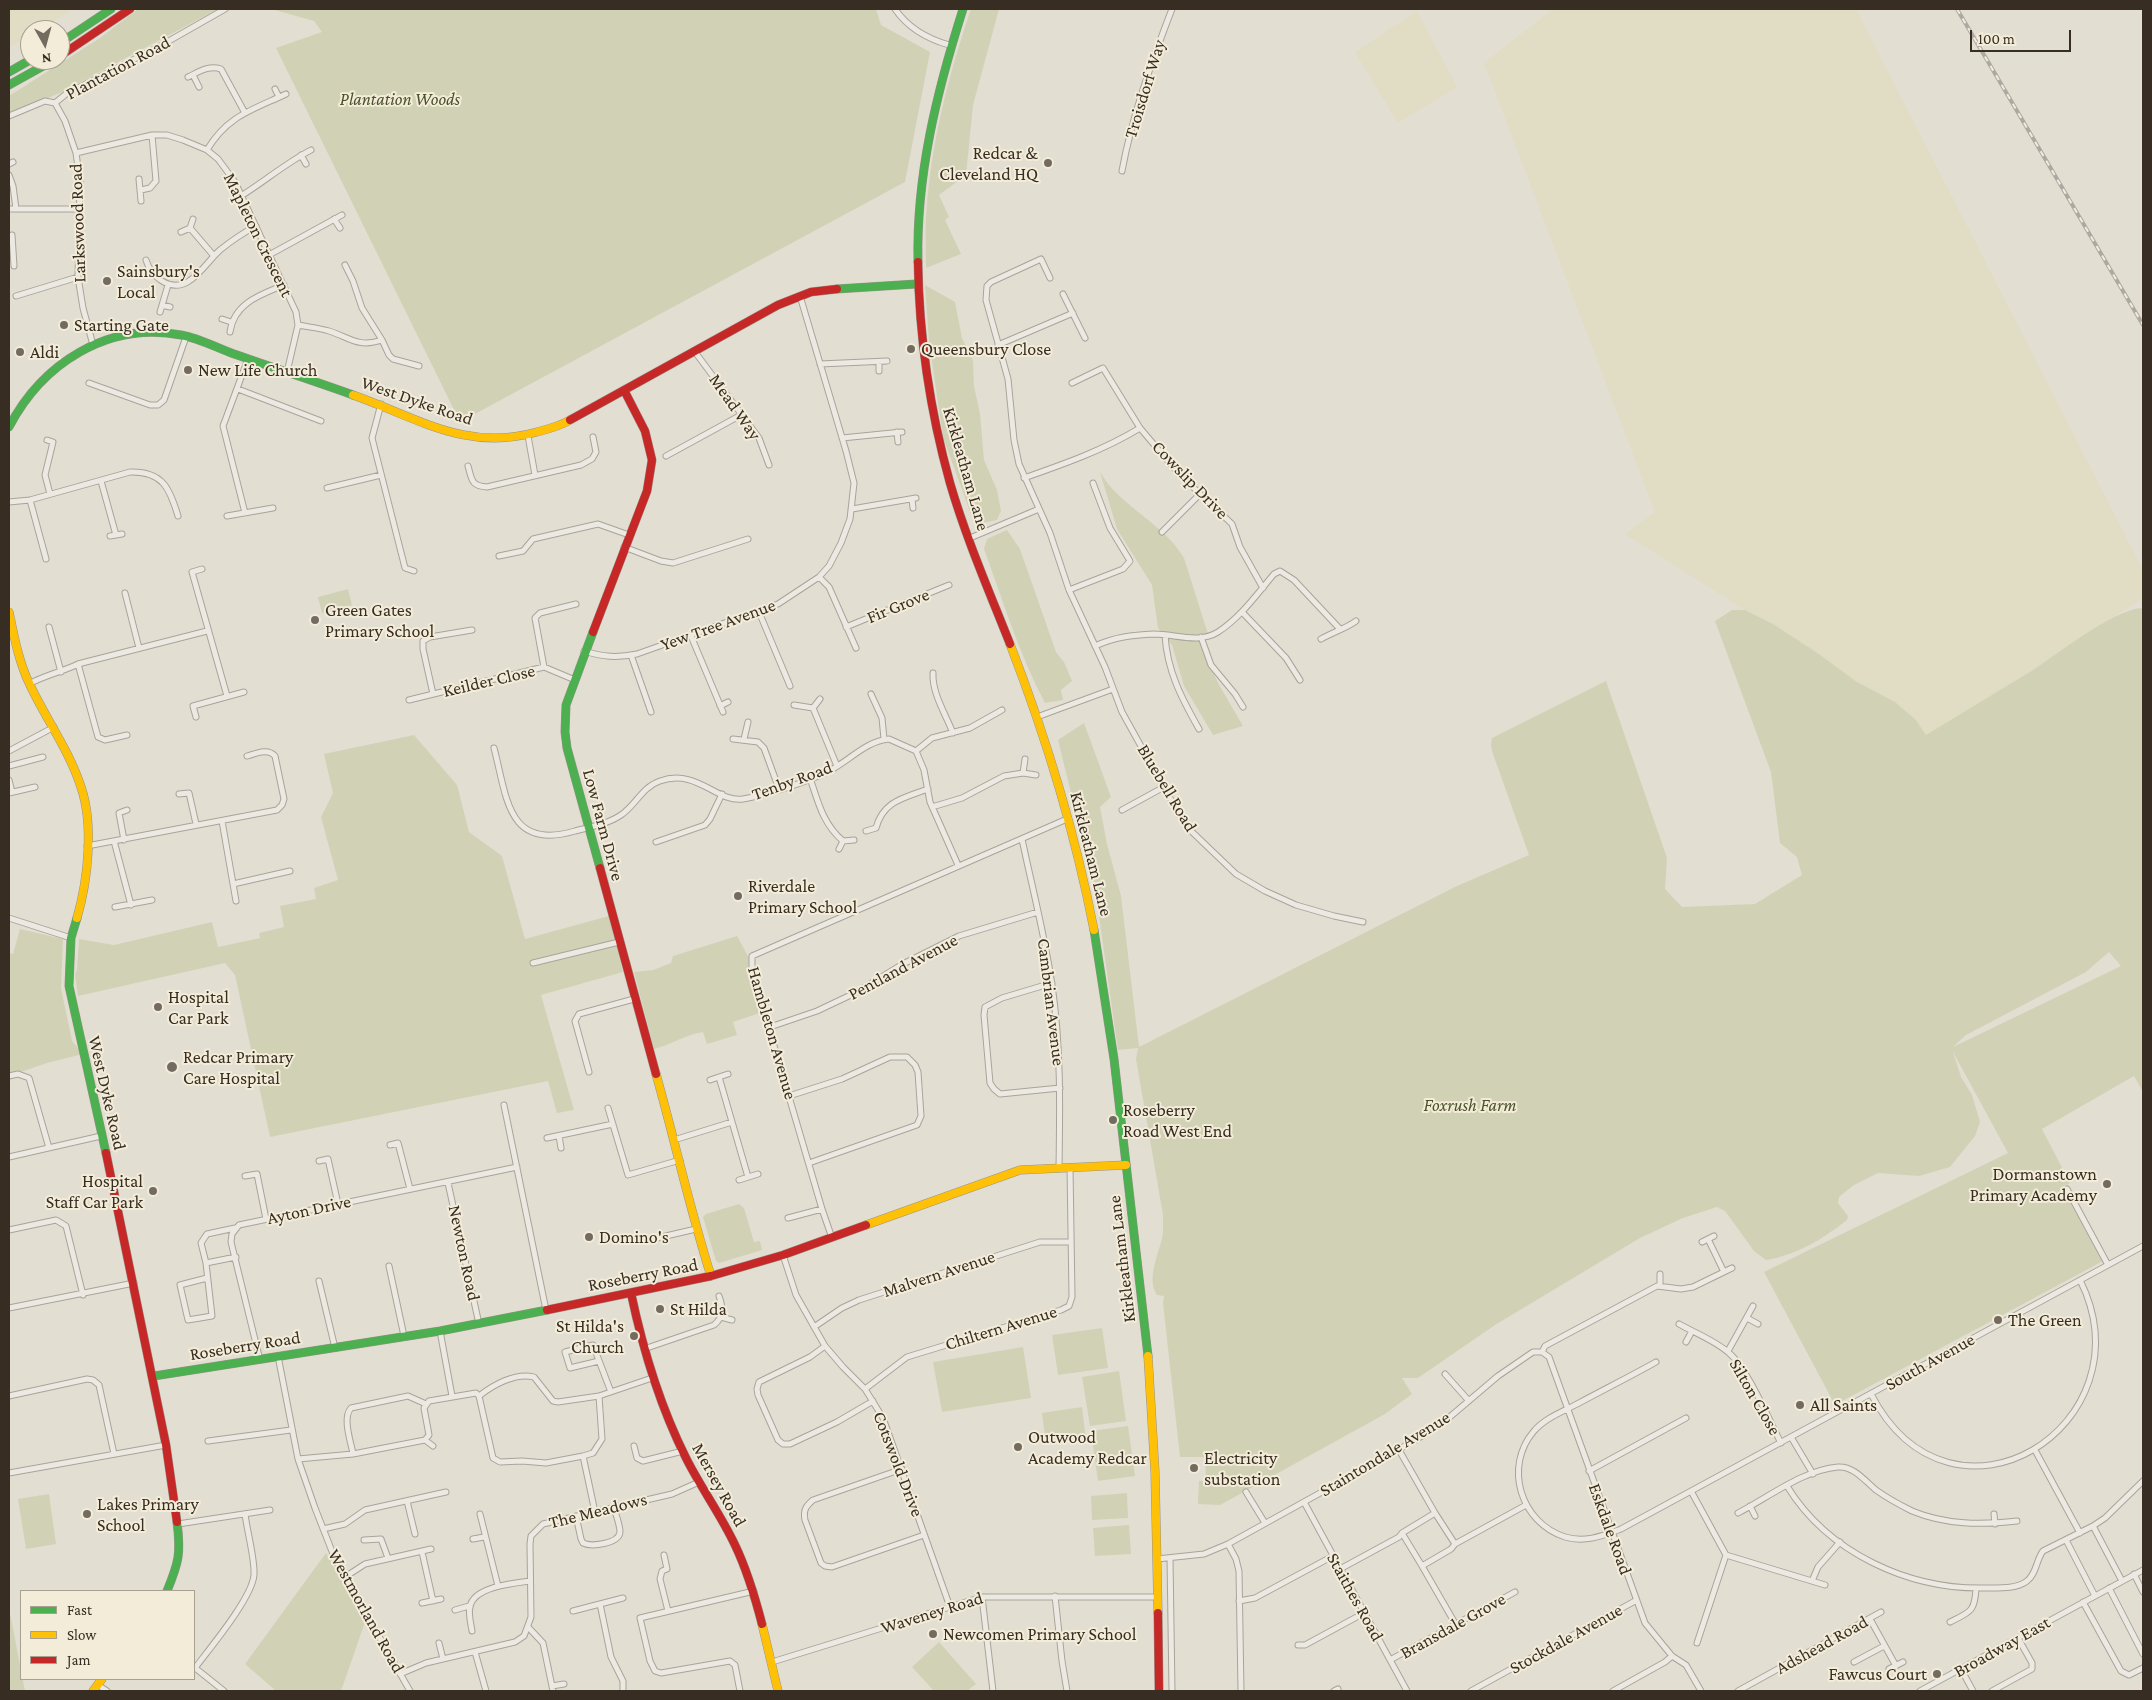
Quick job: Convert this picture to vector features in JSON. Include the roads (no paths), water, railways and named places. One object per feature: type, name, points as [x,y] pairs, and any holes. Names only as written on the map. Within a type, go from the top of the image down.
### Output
[{"type":"street","points":[[70,36],[111,9]]},
{"type":"street","points":[[70,49],[130,9]]},
{"type":"street","name":"Plantation Road","points":[[9,116],[45,101],[56,104],[66,94],[152,50],[225,9]]},
{"type":"street","points":[[895,9],[902,18],[917,30],[938,42],[950,45]]},
{"type":"street","name":"Kirkleatham Lane","points":[[962,9],[950,45],[928,135],[917,219],[916,284],[921,341],[938,438],[952,488],[1037,717],[1088,898],[1099,955],[1115,1062],[1150,1379],[1155,1449],[1159,1691]]},
{"type":"street","name":"Troisdorf Way","points":[[1122,172],[1127,145],[1172,9]]},
{"type":"street","points":[[9,72],[20,66]]},
{"type":"street","points":[[199,86],[190,76],[206,68],[214,67],[221,69],[245,113]]},
{"type":"street","points":[[9,85],[36,70]]},
{"type":"street","points":[[275,90],[279,98]]},
{"type":"street","points":[[207,150],[218,132],[231,121],[286,94]]},
{"type":"street","name":"Larkswood Road","points":[[56,104],[65,121],[76,153],[80,182],[78,277],[83,308],[93,345]]},
{"type":"street","points":[[141,190],[150,188],[156,181],[152,134]]},
{"type":"street","name":"Mapleton Crescent","points":[[76,153],[152,134],[167,135],[183,140],[207,150],[218,159],[229,172],[296,312],[298,325],[288,372]]},
{"type":"street","points":[[241,196],[260,185],[287,162],[311,150]]},
{"type":"street","points":[[301,155],[306,164]]},
{"type":"street","points":[[9,175],[13,186],[16,209]]},
{"type":"street","points":[[139,179],[142,201]]},
{"type":"street","points":[[9,209],[80,209]]},
{"type":"street","points":[[269,255],[342,215]]},
{"type":"street","points":[[181,232],[190,228],[193,219]]},
{"type":"street","points":[[334,219],[340,228]]},
{"type":"street","points":[[146,260],[148,268],[157,278],[168,285],[181,285],[192,280],[214,256],[233,240],[256,226]]},
{"type":"street","points":[[190,228],[214,256]]},
{"type":"street","points":[[12,235],[11,258],[14,266]]},
{"type":"street","points":[[1050,278],[1041,259],[991,282],[987,286],[986,300],[1008,379],[1014,440],[1024,478],[1053,540],[1068,590],[1095,646],[1121,636],[1165,635],[1202,637],[1218,632],[1242,612],[1262,588],[1280,571],[1294,580],[1339,628]]},
{"type":"street","points":[[345,265],[353,281],[362,308],[389,355],[394,359],[419,366]]},
{"type":"street","points":[[144,276],[148,268]]},
{"type":"street","points":[[16,296],[78,277]]},
{"type":"street","name":"West Dyke Road","points":[[9,427],[24,398],[50,369],[93,345],[125,335],[156,334],[186,337],[381,404],[418,420],[464,436],[491,439],[528,436],[563,424],[778,305],[800,296],[811,292],[856,286],[916,284]]},
{"type":"street","points":[[160,312],[168,285]]},
{"type":"street","points":[[230,332],[231,322],[236,313],[252,299],[284,285]]},
{"type":"street","points":[[1063,294],[1085,338]]},
{"type":"street","name":"Yew Tree Avenue","points":[[584,651],[602,657],[618,658],[691,636],[778,604],[819,577],[829,566],[841,543],[852,509],[854,483],[800,296]]},
{"type":"street","points":[[162,306],[170,307]]},
{"type":"street","points":[[998,345],[1074,313]]},
{"type":"street","points":[[222,319],[231,322]]},
{"type":"street","points":[[298,325],[330,331],[351,341],[363,344],[382,340]]},
{"type":"street","points":[[89,383],[150,405],[158,405],[164,400],[186,337]]},
{"type":"street","name":"Mead Way","points":[[695,352],[759,438],[769,465]]},
{"type":"street","points":[[245,513],[223,426],[248,358]]},
{"type":"street","points":[[820,364],[887,361]]},
{"type":"street","points":[[879,362],[879,371]]},
{"type":"street","name":"Cowslip Drive","points":[[1072,382],[1103,368],[1140,428],[1199,495],[1232,524],[1240,547],[1262,588]]},
{"type":"street","points":[[238,389],[321,421]]},
{"type":"street","name":"Low Farm Drive","points":[[624,390],[645,431],[652,460],[647,491],[584,651],[566,705],[565,732],[567,748],[634,999],[680,1160],[696,1229],[711,1276]]},
{"type":"street","points":[[381,404],[372,432],[372,438],[405,568],[414,571]]},
{"type":"street","points":[[666,456],[742,415]]},
{"type":"street","points":[[1024,478],[1118,442],[1140,428]]},
{"type":"street","points":[[842,438],[899,432],[898,442]]},
{"type":"street","points":[[528,436],[535,475]]},
{"type":"street","points":[[468,466],[473,482],[478,487],[487,487],[581,465],[592,459],[596,452],[593,437]]},
{"type":"street","points":[[47,440],[53,442],[45,475],[50,494]]},
{"type":"street","points":[[9,502],[30,500],[130,472],[149,474],[169,488],[178,516]]},
{"type":"street","points":[[327,488],[381,475]]},
{"type":"street","points":[[101,481],[113,536],[122,534]]},
{"type":"street","points":[[1068,590],[1124,569],[1130,561],[1110,528],[1093,483]]},
{"type":"street","points":[[1162,532],[1199,495]]},
{"type":"street","points":[[852,509],[914,498],[913,508]]},
{"type":"street","points":[[30,500],[46,559]]},
{"type":"street","points":[[227,516],[273,508]]},
{"type":"street","points":[[970,538],[1039,508]]},
{"type":"street","points":[[499,556],[524,550],[533,539],[598,524],[629,535]]},
{"type":"street","points":[[624,547],[661,561],[674,563],[748,539]]},
{"type":"street","points":[[202,569],[192,572],[207,631],[216,653],[227,696]]},
{"type":"street","points":[[819,577],[829,587],[856,648]]},
{"type":"street","name":"Fir Grove","points":[[846,627],[949,585]]},
{"type":"street","points":[[125,593],[139,648]]},
{"type":"street","name":"Keilder Close","points":[[544,668],[535,618],[540,613],[576,604]]},
{"type":"street","name":"West Dyke Road","points":[[9,612],[16,644],[29,684],[54,727],[82,788],[88,827],[87,878],[71,938],[69,986],[154,1376],[166,1445],[180,1546],[178,1564],[167,1590]]},
{"type":"street","points":[[759,612],[790,686]]},
{"type":"street","points":[[1242,612],[1286,658],[1300,680]]},
{"type":"street","points":[[1321,639],[1339,628],[1350,626],[1356,621]]},
{"type":"street","points":[[49,627],[60,672]]},
{"type":"street","name":"Keilder Close","points":[[434,694],[423,649],[424,641],[430,637],[472,630]]},
{"type":"street","points":[[29,684],[45,675],[60,672],[78,664],[207,631]]},
{"type":"street","points":[[1165,635],[1170,672],[1200,730]]},
{"type":"street","points":[[691,636],[723,712]]},
{"type":"street","points":[[1202,637],[1211,664],[1243,707]]},
{"type":"street","name":"Bluebell Road","points":[[1095,646],[1122,712],[1188,828],[1236,874],[1264,891],[1296,905],[1363,922]]},
{"type":"street","points":[[632,655],[651,712]]},
{"type":"street","points":[[78,664],[98,737],[105,740],[127,735]]},
{"type":"street","name":"Keilder Close","points":[[409,700],[544,668],[575,680]]},
{"type":"street","points":[[933,673],[934,692],[941,703],[953,732]]},
{"type":"street","points":[[779,680],[786,678]]},
{"type":"street","points":[[1037,717],[1113,689]]},
{"type":"street","points":[[196,717],[193,706],[244,692]]},
{"type":"street","points":[[871,694],[882,718],[884,739],[900,742],[916,751],[922,761],[932,807],[958,865]]},
{"type":"street","points":[[813,708],[820,699]]},
{"type":"street","points":[[720,706],[728,702]]},
{"type":"street","points":[[794,705],[813,708]]},
{"type":"street","points":[[813,708],[837,766]]},
{"type":"street","points":[[916,751],[932,738],[970,728],[1002,710]]},
{"type":"street","points":[[744,739],[748,722]]},
{"type":"street","points":[[9,751],[54,727]]},
{"type":"street","points":[[733,739],[758,742],[764,748],[779,789]]},
{"type":"street","name":"Tenby Road","points":[[494,748],[511,811],[516,822],[548,837],[613,820],[623,814],[645,788],[659,781],[681,778],[696,781],[731,798],[740,799],[779,789],[810,778],[837,766],[872,744],[884,739]]},
{"type":"street","points":[[87,846],[277,810],[282,805],[284,799],[275,756],[272,752],[267,751],[247,756]]},
{"type":"street","points":[[9,766],[43,757]]},
{"type":"street","points":[[1023,773],[1024,758]]},
{"type":"street","points":[[932,807],[962,798],[1004,776],[1023,773],[1036,775]]},
{"type":"street","points":[[810,778],[825,820],[834,833],[843,841],[854,840]]},
{"type":"street","points":[[9,780],[10,793],[35,787]]},
{"type":"street","points":[[1122,810],[1164,786]]},
{"type":"street","points":[[866,831],[876,828],[879,818],[889,805],[928,789]]},
{"type":"street","points":[[179,794],[189,793],[196,824]]},
{"type":"street","points":[[656,842],[705,825],[722,794]]},
{"type":"street","points":[[124,840],[119,813],[127,810]]},
{"type":"street","name":"Hambleton Avenue","points":[[832,1238],[752,971],[752,956],[1067,818]]},
{"type":"street","points":[[222,821],[236,901]]},
{"type":"street","name":"Cambrian Avenue","points":[[1022,839],[1052,983],[1060,1088],[1060,1168]]},
{"type":"street","points":[[839,849],[843,841]]},
{"type":"street","points":[[114,842],[130,905]]},
{"type":"street","points":[[233,884],[290,871]]},
{"type":"street","points":[[115,907],[152,900]]},
{"type":"street","name":"Pentland Avenue","points":[[770,1027],[817,1011],[855,994],[903,964],[959,936],[1038,912]]},
{"type":"street","points":[[9,918],[71,938]]},
{"type":"street","points":[[533,963],[620,942]]},
{"type":"street","points":[[1052,983],[1002,998],[985,1007],[984,1015],[990,1083],[994,1089],[1000,1094],[1060,1088]]},
{"type":"street","points":[[589,1072],[575,1021],[579,1014],[634,999]]},
{"type":"street","points":[[789,1096],[842,1078],[895,1056],[907,1057],[912,1060],[918,1072],[921,1116],[917,1125],[809,1163]]},
{"type":"street","points":[[9,1076],[18,1074],[29,1078],[49,1148]]},
{"type":"street","points":[[710,1080],[728,1074]]},
{"type":"street","points":[[719,1077],[748,1177]]},
{"type":"street","points":[[504,1105],[546,1310]]},
{"type":"street","points":[[608,1108],[628,1175],[680,1160]]},
{"type":"street","points":[[674,1140],[732,1122]]},
{"type":"street","points":[[547,1138],[613,1124]]},
{"type":"street","points":[[9,1157],[102,1136]]},
{"type":"street","points":[[559,1136],[561,1148]]},
{"type":"street","points":[[390,1145],[398,1143],[410,1189]]},
{"type":"street","points":[[319,1161],[328,1159],[338,1204]]},
{"type":"street","name":"Roseberry Road","points":[[154,1376],[479,1324],[711,1276],[783,1255],[1020,1170],[1126,1165]]},
{"type":"street","name":"Chiltern Avenue","points":[[865,1389],[907,1357],[1069,1306],[1072,1298],[1070,1167]]},
{"type":"street","name":"Ayton Drive","points":[[206,1263],[201,1243],[203,1237],[207,1234],[266,1219],[517,1168]]},
{"type":"street","points":[[245,1176],[257,1174],[266,1219]]},
{"type":"street","points":[[739,1180],[758,1174]]},
{"type":"street","name":"Newton Road","points":[[448,1183],[479,1324]]},
{"type":"street","points":[[2067,1189],[2108,1265]]},
{"type":"street","points":[[788,1218],[822,1209]]},
{"type":"street","points":[[9,1230],[56,1220],[66,1226],[83,1295]]},
{"type":"street","points":[[236,1228],[232,1234],[231,1242],[260,1360]]},
{"type":"street","points":[[653,1239],[696,1229]]},
{"type":"street","points":[[1702,1242],[1714,1236]]},
{"type":"street","points":[[1708,1239],[1724,1272]]},
{"type":"street","name":"Malvern Avenue","points":[[814,1327],[842,1308],[859,1300],[1040,1242],[1071,1242]]},
{"type":"street","name":"South Avenue","points":[[1526,1505],[1544,1525],[1565,1536],[1588,1539],[1621,1530],[2143,1246]]},
{"type":"street","name":"Cotswold Drive","points":[[783,1255],[796,1295],[825,1346],[865,1389],[883,1418],[950,1607]]},
{"type":"street","points":[[207,1278],[180,1285],[188,1320],[212,1316],[206,1263],[236,1257]]},
{"type":"street","points":[[389,1266],[404,1336]]},
{"type":"street","points":[[1660,1274],[1660,1285],[1688,1289],[1732,1268]]},
{"type":"street","points":[[2080,1280],[2094,1309],[2098,1324],[2100,1348]]},
{"type":"street","points":[[319,1281],[335,1348]]},
{"type":"street","points":[[9,1308],[83,1295],[134,1283]]},
{"type":"street","name":"Staintondale Avenue","points":[[1157,1559],[1204,1554],[1228,1544],[1399,1450],[1432,1429],[1498,1376],[1532,1352],[1542,1352],[1545,1346],[1660,1285]]},
{"type":"street","name":"Mersey Road","points":[[632,1293],[652,1378],[683,1451],[739,1552],[755,1591],[778,1691]]},
{"type":"street","points":[[644,1349],[710,1327],[721,1317],[722,1307],[719,1296]]},
{"type":"street","name":"Silton Close","points":[[1728,1351],[1753,1306]]},
{"type":"street","points":[[721,1317],[732,1320]]},
{"type":"street","points":[[1747,1318],[1758,1324]]},
{"type":"street","name":"Silton Close","points":[[1679,1324],[1728,1351],[1740,1366],[1781,1443]]},
{"type":"street","points":[[440,1331],[452,1396]]},
{"type":"street","points":[[1686,1342],[1692,1331]]},
{"type":"street","points":[[599,1361],[570,1368],[565,1352],[593,1345],[611,1392]]},
{"type":"street","points":[[825,1346],[810,1357],[759,1382],[758,1395],[778,1440],[783,1444],[790,1444],[837,1422],[873,1400]]},
{"type":"street","name":"Eskdale Road","points":[[1542,1352],[1549,1357],[1635,1601],[1649,1630],[1672,1656],[1686,1665],[1701,1691]]},
{"type":"street","name":"Westmorland Road","points":[[278,1356],[298,1459],[335,1559],[410,1691]]},
{"type":"street","points":[[1422,1566],[1451,1549],[1455,1544],[1526,1505],[1519,1483],[1520,1460],[1523,1448],[1531,1435],[1543,1423],[1656,1362]]},
{"type":"street","points":[[1445,1374],[1469,1401]]},
{"type":"street","points":[[2090,1394],[2097,1374]]},
{"type":"street","points":[[479,1396],[499,1382],[532,1376],[554,1401],[599,1396],[652,1378]]},
{"type":"street","points":[[9,1396],[87,1379],[93,1380],[99,1385],[114,1454]]},
{"type":"street","points":[[298,1459],[353,1454],[425,1440],[429,1435],[424,1412],[429,1401],[471,1393],[479,1396]]},
{"type":"street","points":[[1871,1394],[1881,1413],[1901,1435],[1918,1448],[1939,1458],[1963,1465],[1998,1465],[2018,1460],[2036,1452],[2061,1433],[2078,1413]]},
{"type":"street","points":[[353,1454],[347,1420],[348,1411],[351,1408],[408,1396],[426,1404]]},
{"type":"street","points":[[479,1396],[493,1458],[496,1461],[553,1463],[593,1453],[602,1438],[599,1396]]},
{"type":"street","points":[[1589,1471],[1686,1418]]},
{"type":"street","points":[[208,1441],[291,1430]]},
{"type":"street","points":[[1791,1437],[1813,1474]]},
{"type":"street","points":[[425,1440],[433,1446]]},
{"type":"street","points":[[9,1473],[166,1445]]},
{"type":"street","points":[[634,1446],[637,1458],[644,1461],[683,1451]]},
{"type":"street","points":[[1399,1450],[1455,1544]]},
{"type":"street","points":[[2036,1452],[2080,1533]]},
{"type":"street","points":[[583,1456],[595,1512]]},
{"type":"street","points":[[1738,1513],[1787,1486],[1813,1474],[1837,1467],[1850,1469],[1881,1493],[1914,1511],[1934,1518],[1960,1523],[1995,1524],[2017,1521]]},
{"type":"street","points":[[902,1469],[813,1500],[806,1506],[805,1520],[821,1563],[832,1567],[924,1535]]},
{"type":"street","points":[[1787,1486],[1814,1521],[1840,1542],[1870,1561],[1910,1578],[1938,1585],[1999,1588],[2022,1584],[2033,1574],[2043,1551],[2093,1526],[2118,1507],[2143,1481]]},
{"type":"street","name":"The Meadows","points":[[528,1627],[531,1617],[531,1536],[542,1524],[672,1494],[699,1482]]},
{"type":"street","points":[[1691,1491],[1726,1555],[1825,1585]]},
{"type":"street","points":[[324,1529],[345,1524],[365,1510],[446,1492]]},
{"type":"street","points":[[1246,1492],[1265,1523]]},
{"type":"street","points":[[407,1502],[415,1534]]},
{"type":"street","name":"Staithes Road","points":[[1304,1502],[1407,1691]]},
{"type":"street","points":[[1750,1506],[1755,1516]]},
{"type":"street","points":[[576,1516],[583,1543],[594,1544],[612,1541],[617,1538],[620,1531],[614,1508]]},
{"type":"street","points":[[178,1524],[270,1510]]},
{"type":"street","points":[[1340,1569],[1399,1537],[1402,1533],[1435,1513]]},
{"type":"street","points":[[195,1667],[216,1639],[251,1585],[254,1574],[245,1514]]},
{"type":"street","points":[[480,1514],[484,1537],[498,1586]]},
{"type":"street","points":[[1994,1514],[1995,1524]]},
{"type":"street","points":[[2093,1526],[2122,1581]]},
{"type":"street","points":[[1402,1533],[1456,1624]]},
{"type":"street","points":[[473,1539],[484,1537]]},
{"type":"street","points":[[364,1540],[381,1539],[388,1558]]},
{"type":"street","points":[[2066,1540],[2095,1596]]},
{"type":"street","points":[[1812,1581],[1818,1567],[1840,1542]]},
{"type":"street","points":[[1228,1544],[1238,1565],[1241,1691]]},
{"type":"street","points":[[345,1577],[364,1564],[431,1549]]},
{"type":"street","points":[[422,1552],[433,1601]]},
{"type":"street","points":[[664,1555],[667,1570],[662,1571],[660,1579],[668,1611]]},
{"type":"street","points":[[1697,1643],[1726,1555]]},
{"type":"street","points":[[1239,1601],[1256,1598],[1333,1556]]},
{"type":"street","points":[[1170,1558],[1172,1691]]},
{"type":"street","name":"Broadway East","points":[[1920,1691],[2143,1570]]},
{"type":"street","points":[[2134,1574],[2143,1592]]},
{"type":"street","points":[[472,1632],[470,1606],[475,1598],[498,1586],[530,1580]]},
{"type":"street","points":[[1950,1622],[1973,1609],[1976,1588]]},
{"type":"street","points":[[2109,1588],[2143,1654]]},
{"type":"street","points":[[740,1691],[735,1665],[730,1661],[661,1673],[656,1671],[650,1661],[640,1618],[755,1591]]},
{"type":"street","name":"Bransdale Grove","points":[[1390,1660],[1515,1592]]},
{"type":"street","points":[[1055,1596],[1062,1661],[1068,1691]]},
{"type":"street","points":[[982,1597],[993,1691]]},
{"type":"street","name":"Waveney Road","points":[[772,1662],[982,1597],[1157,1597]]},
{"type":"street","points":[[574,1611],[623,1598]]},
{"type":"street","points":[[422,1603],[442,1599]]},
{"type":"street","name":"Stockdale Avenue","points":[[1471,1691],[1635,1601]]},
{"type":"street","points":[[2083,1602],[2120,1671],[2129,1675],[2143,1668]]},
{"type":"street","points":[[600,1604],[611,1657],[623,1681],[623,1691]]},
{"type":"street","points":[[455,1610],[470,1606]]},
{"type":"street","name":"Adshead Road","points":[[1738,1691],[1881,1612]]},
{"type":"street","points":[[1298,1645],[1305,1645],[1364,1614]]},
{"type":"street","points":[[1870,1618],[1896,1666]]},
{"type":"street","points":[[400,1674],[426,1663],[515,1642],[524,1636],[528,1627],[543,1643],[553,1689],[564,1684]]},
{"type":"street","points":[[1992,1691],[2032,1668],[2032,1663],[2018,1638]]},
{"type":"street","points":[[438,1643],[443,1659]]},
{"type":"street","points":[[1854,1662],[1884,1646]]},
{"type":"street","points":[[475,1652],[486,1691]]},
{"type":"street","points":[[1613,1691],[1665,1662],[1672,1656]]},
{"type":"street","points":[[1889,1669],[1903,1662]]},
{"type":"street","points":[[195,1669],[224,1691]]},
{"type":"street","points":[[1961,1669],[1973,1691]]},
{"type":"street","points":[[98,1685],[107,1691]]},
{"type":"railway","points":[[1957,9],[2143,325]]},
{"type":"place","name":"Redcar & Cleveland HQ","points":[[1048,163]]},
{"type":"place","name":"Sainsbury's Local","points":[[107,281]]},
{"type":"place","name":"Starting Gate","points":[[64,325]]},
{"type":"place","name":"Queensbury Close","points":[[911,349]]},
{"type":"place","name":"Aldi","points":[[20,352]]},
{"type":"place","name":"New Life Church","points":[[188,370]]},
{"type":"place","name":"Green Gates Primary School","points":[[315,620]]},
{"type":"place","name":"Riverdale Primary School","points":[[738,896]]},
{"type":"place","name":"Hospital Car Park","points":[[158,1007]]},
{"type":"place","name":"Redcar Primary Care Hospital","points":[[172,1067]]},
{"type":"place","name":"Roseberry Road West End","points":[[1113,1120]]},
{"type":"place","name":"Dormanstown Primary Academy","points":[[2107,1184]]},
{"type":"place","name":"Hospital Staff Car Park","points":[[153,1191]]},
{"type":"place","name":"Domino's","points":[[589,1237]]},
{"type":"place","name":"St Hilda","points":[[660,1309]]},
{"type":"place","name":"The Green","points":[[1998,1320]]},
{"type":"place","name":"St Hilda's Church","points":[[634,1336]]},
{"type":"place","name":"All Saints","points":[[1800,1405]]},
{"type":"place","name":"Outwood Academy Redcar","points":[[1018,1447]]},
{"type":"place","name":"Electricity substation","points":[[1194,1468]]},
{"type":"place","name":"Lakes Primary School","points":[[87,1514]]},
{"type":"place","name":"Newcomen Primary School","points":[[933,1634]]},
{"type":"place","name":"Fawcus Court","points":[[1937,1674]]},
{"type":"park label","name":"Plantation Woods","points":[[400,99]]},
{"type":"park label","name":"Foxrush Farm","points":[[1470,1105]]}]
